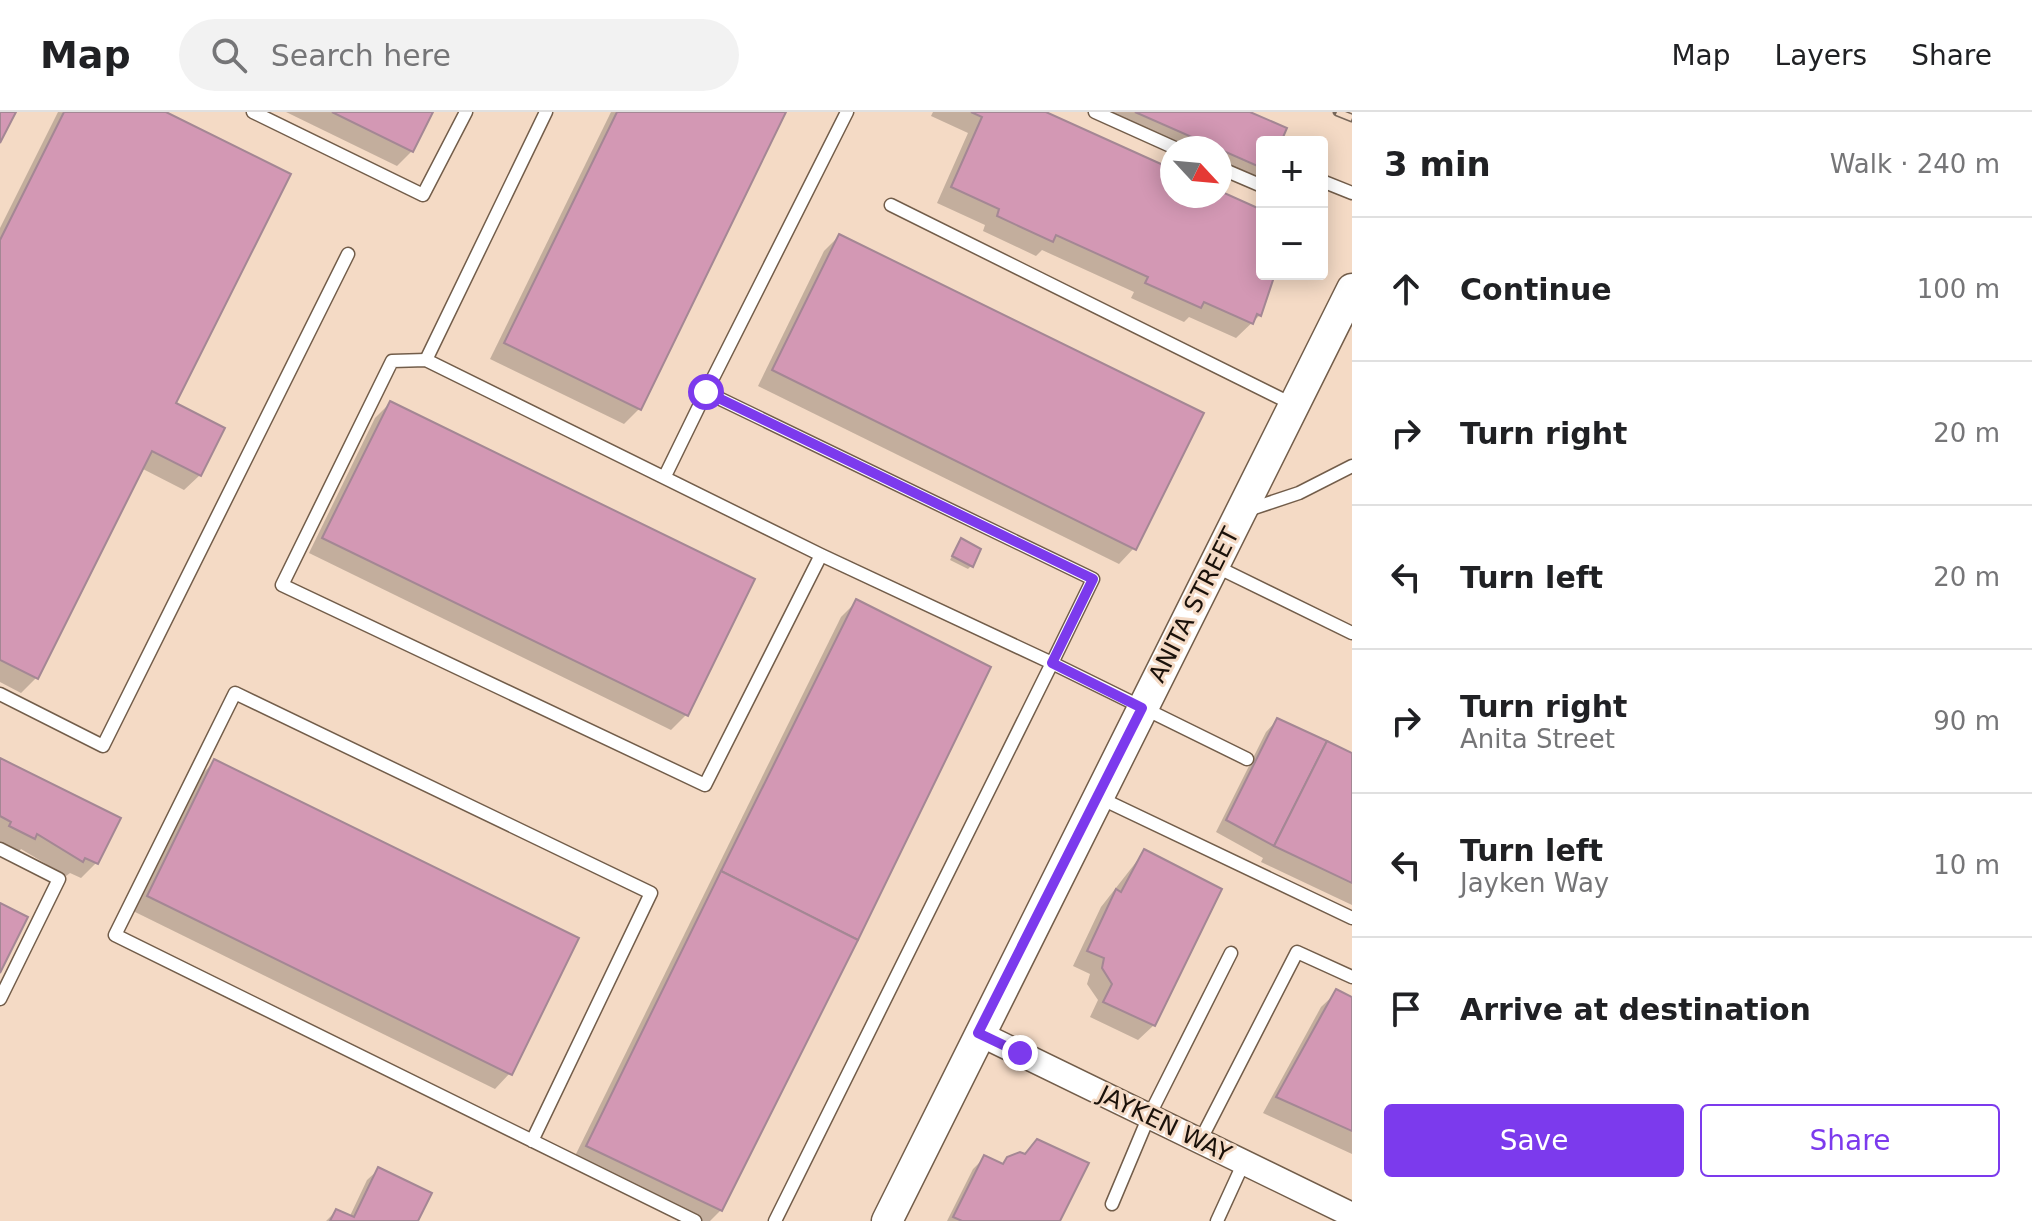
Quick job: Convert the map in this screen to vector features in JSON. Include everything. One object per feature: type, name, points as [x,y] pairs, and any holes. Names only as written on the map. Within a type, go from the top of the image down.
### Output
[{"type":"street","name":"ANITA STREET","points":[[887,1221],[978,1033],[1350,298]]},
{"type":"street","name":"JAYKEN WAY","points":[[978,1033],[1352,1215]]},
{"type":"lane","points":[[253,112],[423,195],[466,112]]},
{"type":"lane","points":[[426,360],[546,112]]},
{"type":"lane","points":[[665,476],[847,112]]},
{"type":"lane","points":[[1095,112],[1160,141]]},
{"type":"lane","points":[[1232,173],[1256,183]]},
{"type":"lane","points":[[1328,183],[1352,193]]},
{"type":"lane","points":[[891,205],[1294,405]]},
{"type":"lane","points":[[0,694],[103,746],[348,254]]},
{"type":"lane","points":[[821,555],[705,785],[282,585],[392,361],[426,360],[821,555],[1247,759]]},
{"type":"lane","points":[[706,392],[1093,579],[775,1221]]},
{"type":"lane","points":[[1240,512],[1299,493],[1352,466]]},
{"type":"lane","points":[[1214,565],[1352,633]]},
{"type":"lane","points":[[532,1141],[651,893],[235,693],[115,935],[532,1141],[695,1221]]},
{"type":"lane","points":[[1097,796],[1352,918]]},
{"type":"lane","points":[[0,849],[59,879],[0,999]]},
{"type":"lane","points":[[1200,1141],[1297,952],[1352,977]]},
{"type":"lane","points":[[1112,1204],[1149,1116],[1231,953]]},
{"type":"lane","points":[[1217,1221],[1244,1162]]},
{"type":"building","points":[[0,112],[16,112],[0,143]]},
{"type":"building","points":[[64,112],[166,112],[291,174],[176,403],[225,428],[201,476],[152,451],[38,679],[0,660],[0,240]]},
{"type":"building","points":[[332,112],[433,112],[413,152]]},
{"type":"building","points":[[617,112],[786,112],[641,410],[504,343]]},
{"type":"building","points":[[971,112],[1046,112],[1160,164],[1160,208],[1232,208],[1232,196],[1256,207],[1256,280],[1273,280],[1261,316],[1257,314],[1253,324],[1204,302],[1201,308],[1145,283],[1148,277],[1056,235],[1053,242],[997,216],[999,209],[951,187],[982,117]]},
{"type":"building","points":[[1135,112],[1250,112],[1287,128],[1284,136],[1256,136],[1256,165],[1232,155],[1232,136],[1189,136]]},
{"type":"building","points":[[839,234],[1204,413],[1136,550],[772,370]]},
{"type":"building","points":[[390,401],[755,579],[688,716],[322,538]]},
{"type":"building","points":[[961,538],[981,549],[973,567],[952,556]]},
{"type":"building","points":[[856,599],[991,667],[858,940],[721,871]]},
{"type":"building","points":[[1277,718],[1327,741],[1274,846],[1226,820]]},
{"type":"building","points":[[1327,741],[1352,753],[1352,883],[1274,846]]},
{"type":"building","points":[[0,758],[121,818],[98,864],[85,858],[83,862],[37,834],[35,839],[9,826],[11,822],[0,816]]},
{"type":"building","points":[[214,759],[579,938],[512,1075],[147,896]]},
{"type":"building","points":[[1144,849],[1222,889],[1155,1026],[1103,1002],[1112,984],[1102,968],[1104,958],[1087,951],[1116,889],[1121,892]]},
{"type":"building","points":[[721,871],[858,940],[722,1211],[586,1146]]},
{"type":"building","points":[[0,903],[28,917],[0,973]]},
{"type":"building","points":[[1336,989],[1352,997],[1352,1131],[1276,1097]]},
{"type":"building","points":[[1037,1139],[1089,1163],[1060,1221],[962,1221],[953,1217],[984,1155],[1003,1164],[1007,1157],[1020,1152],[1025,1154]]},
{"type":"building","points":[[378,1167],[432,1193],[418,1221],[330,1221],[336,1209],[354,1217]]},
{"type":"railway","points":[[1337,112],[1352,118]]},
{"type":"route","points":[[706,392],[1093,579],[1052,663],[1142,708],[978,1033],[1020,1053]]}]
